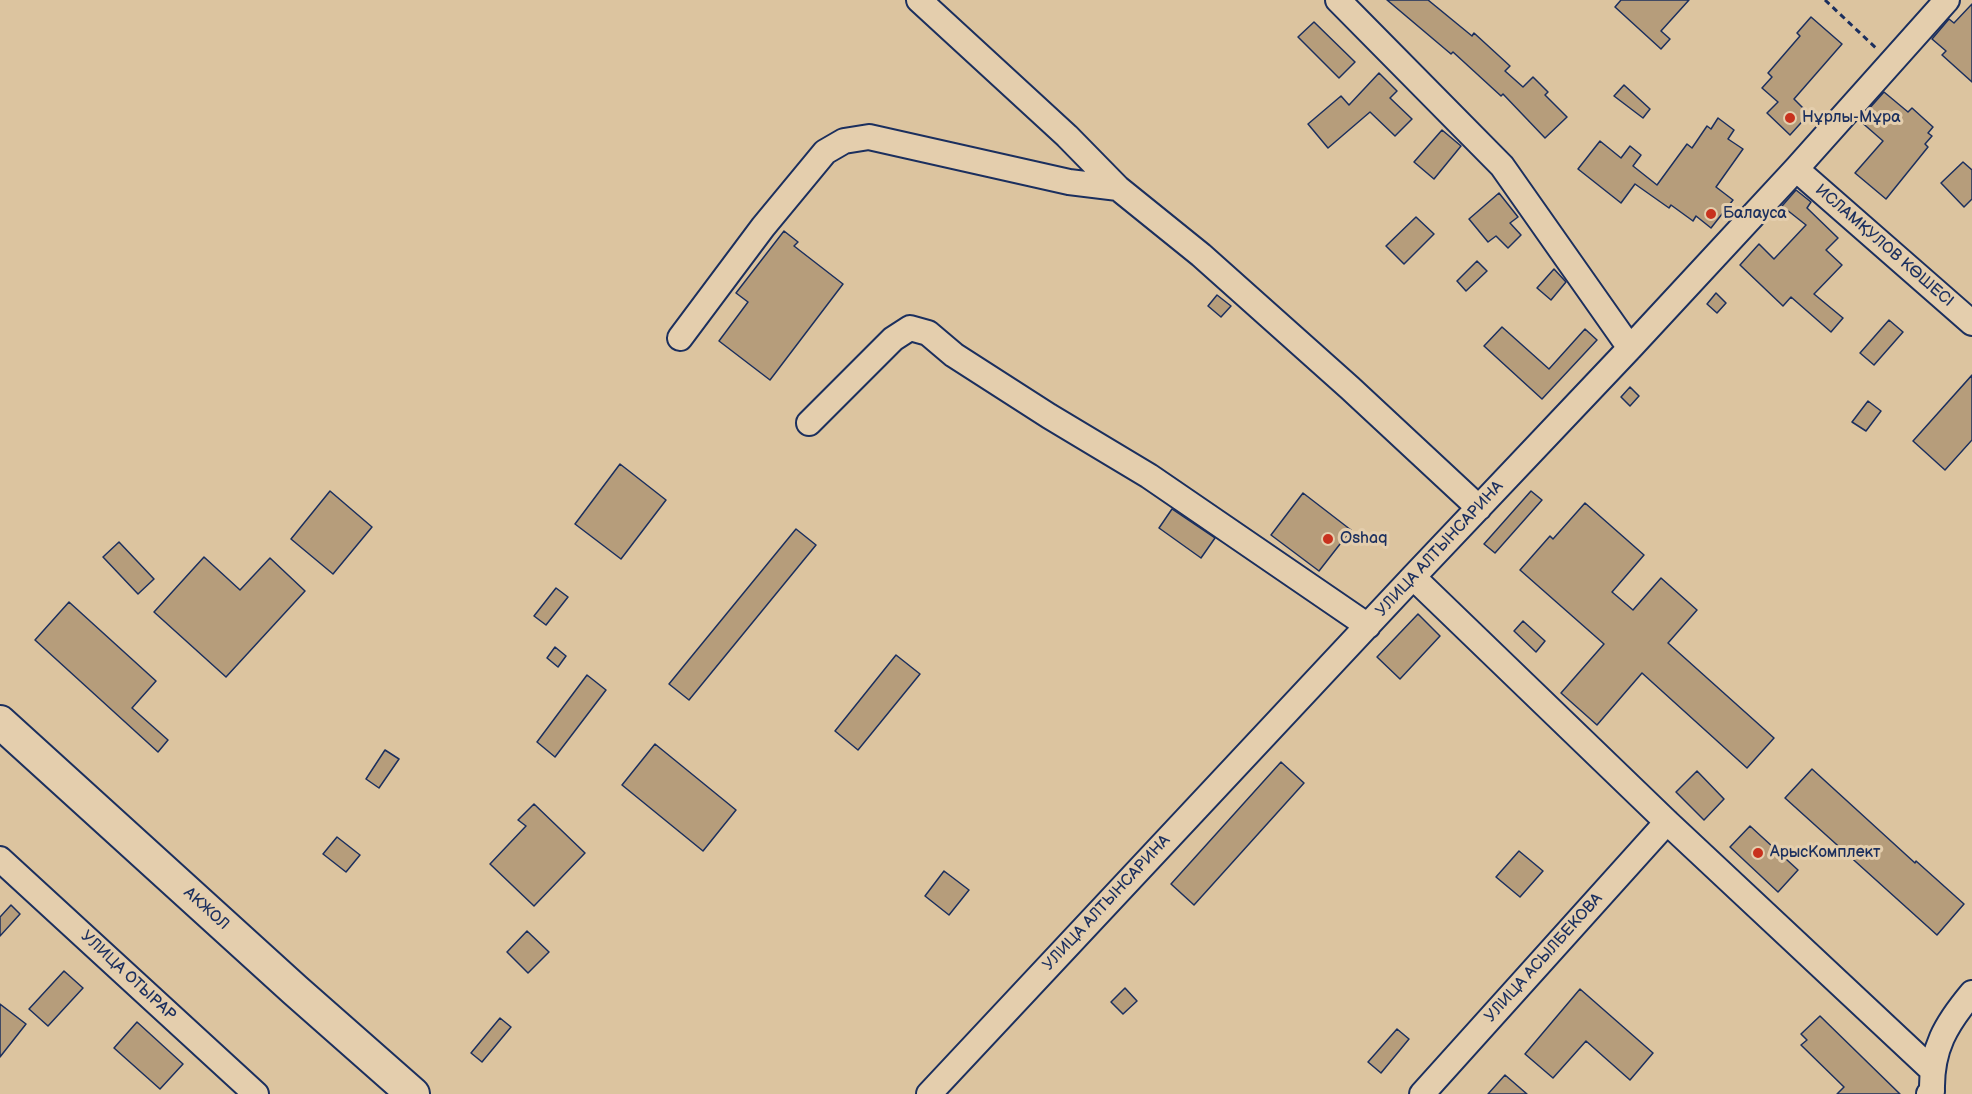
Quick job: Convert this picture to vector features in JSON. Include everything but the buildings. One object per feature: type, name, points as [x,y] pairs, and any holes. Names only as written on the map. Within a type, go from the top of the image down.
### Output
[{"type":"main road","name":"АКЖОЛ","points":[[0,722],[413,1094]]},
{"type":"street","points":[[919,0],[1067,136],[1118,188],[1201,255],[1479,508]]},
{"type":"street","points":[[1338,0],[1502,166],[1630,348]]},
{"type":"street","name":"УЛИЦА АЛТЫНСАРИНА","points":[[928,1094],[1630,348],[1796,169],[1947,0]]},
{"type":"street","points":[[680,338],[763,227],[825,152],[844,141],[869,137],[1069,182],[1118,188]]},
{"type":"street","name":"ИСЛАМҚУЛОВ КӨШЕСІ","points":[[1796,169],[1972,323]]},
{"type":"street","points":[[809,423],[893,339],[910,328],[928,333],[954,355],[1049,417],[1149,476],[1368,626]]},
{"type":"street","points":[[1413,577],[1667,822],[1932,1070]]},
{"type":"street","name":"УЛИЦА АСЫЛБЕКОВА","points":[[1422,1094],[1667,822]]},
{"type":"street","name":"УЛИЦА ОТЫРАР","points":[[0,859],[256,1094]]},
{"type":"street","points":[[1929,1094],[1932,1091],[1932,1070],[1937,1048],[1955,1013],[1972,993]]},
{"type":"path","points":[[1825,0],[1892,62]]},
{"type":"place","name":"Нұрлы-Мұра","points":[[1790,118]]},
{"type":"place","name":"Балауса","points":[[1711,214]]},
{"type":"place","name":"Oshaq","points":[[1328,539]]},
{"type":"place","name":"АрысКомплект","points":[[1758,853]]}]
